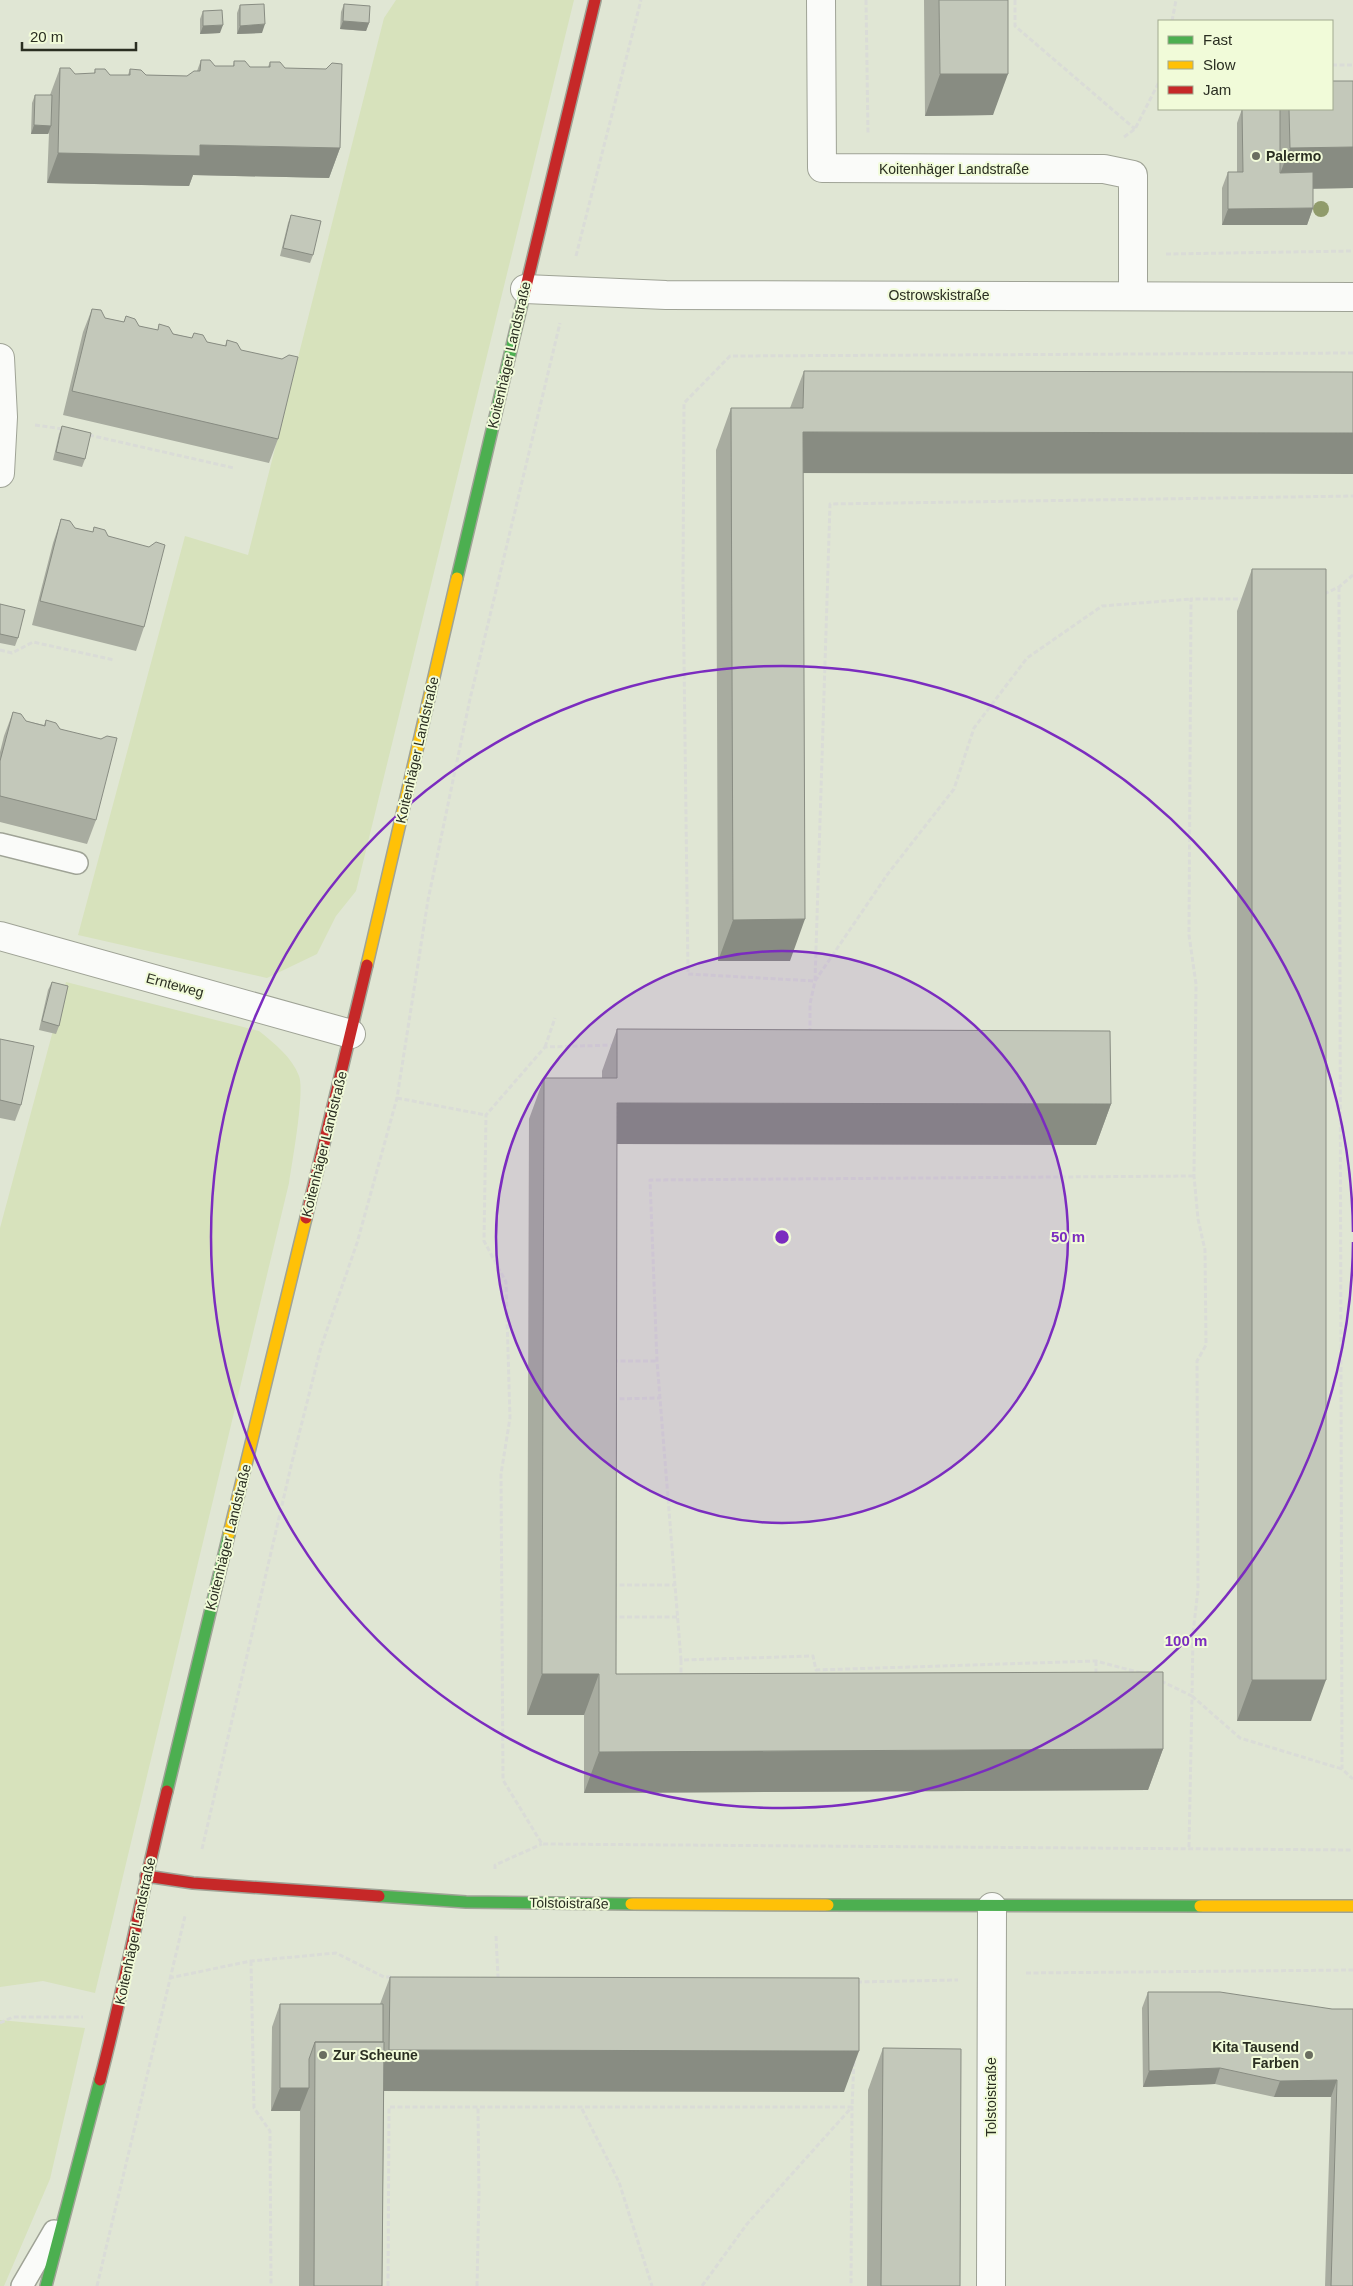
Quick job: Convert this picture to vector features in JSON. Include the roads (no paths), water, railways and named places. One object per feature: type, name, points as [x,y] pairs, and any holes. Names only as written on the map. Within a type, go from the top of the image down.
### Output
[{"type":"main road","name":"Koitenhäger Landstraße","points":[[46,2286],[117,2017],[146,1876],[350,1034],[595,0]]},
{"type":"main road","name":"Tolstoistraße","points":[[146,1876],[193,1883],[466,1902],[992,1907],[1353,1906]]},
{"type":"street","name":"Koitenhäger Landstraße","points":[[821,0],[822,168],[1104,170],[1133,176],[1134,296]]},
{"type":"street","name":"Ostrowskistraße","points":[[525,289],[666,295],[1353,297]]},
{"type":"street","points":[[0,358],[3,425],[0,472]]},
{"type":"street","name":"Ernteweg","points":[[0,936],[350,1034]]},
{"type":"street","name":"Tolstoistraße","points":[[991,2286],[992,1907]]},
{"type":"lane","points":[[0,844],[77,863]]},
{"type":"lane","points":[[22,2286],[64,2213]]},
{"type":"place","name":"Palermo","points":[[1256,156]]},
{"type":"place","name":"Zur Scheune","points":[[323,2055]]},
{"type":"place","name":"Kita Tausend Farben","points":[[1309,2055]]}]
